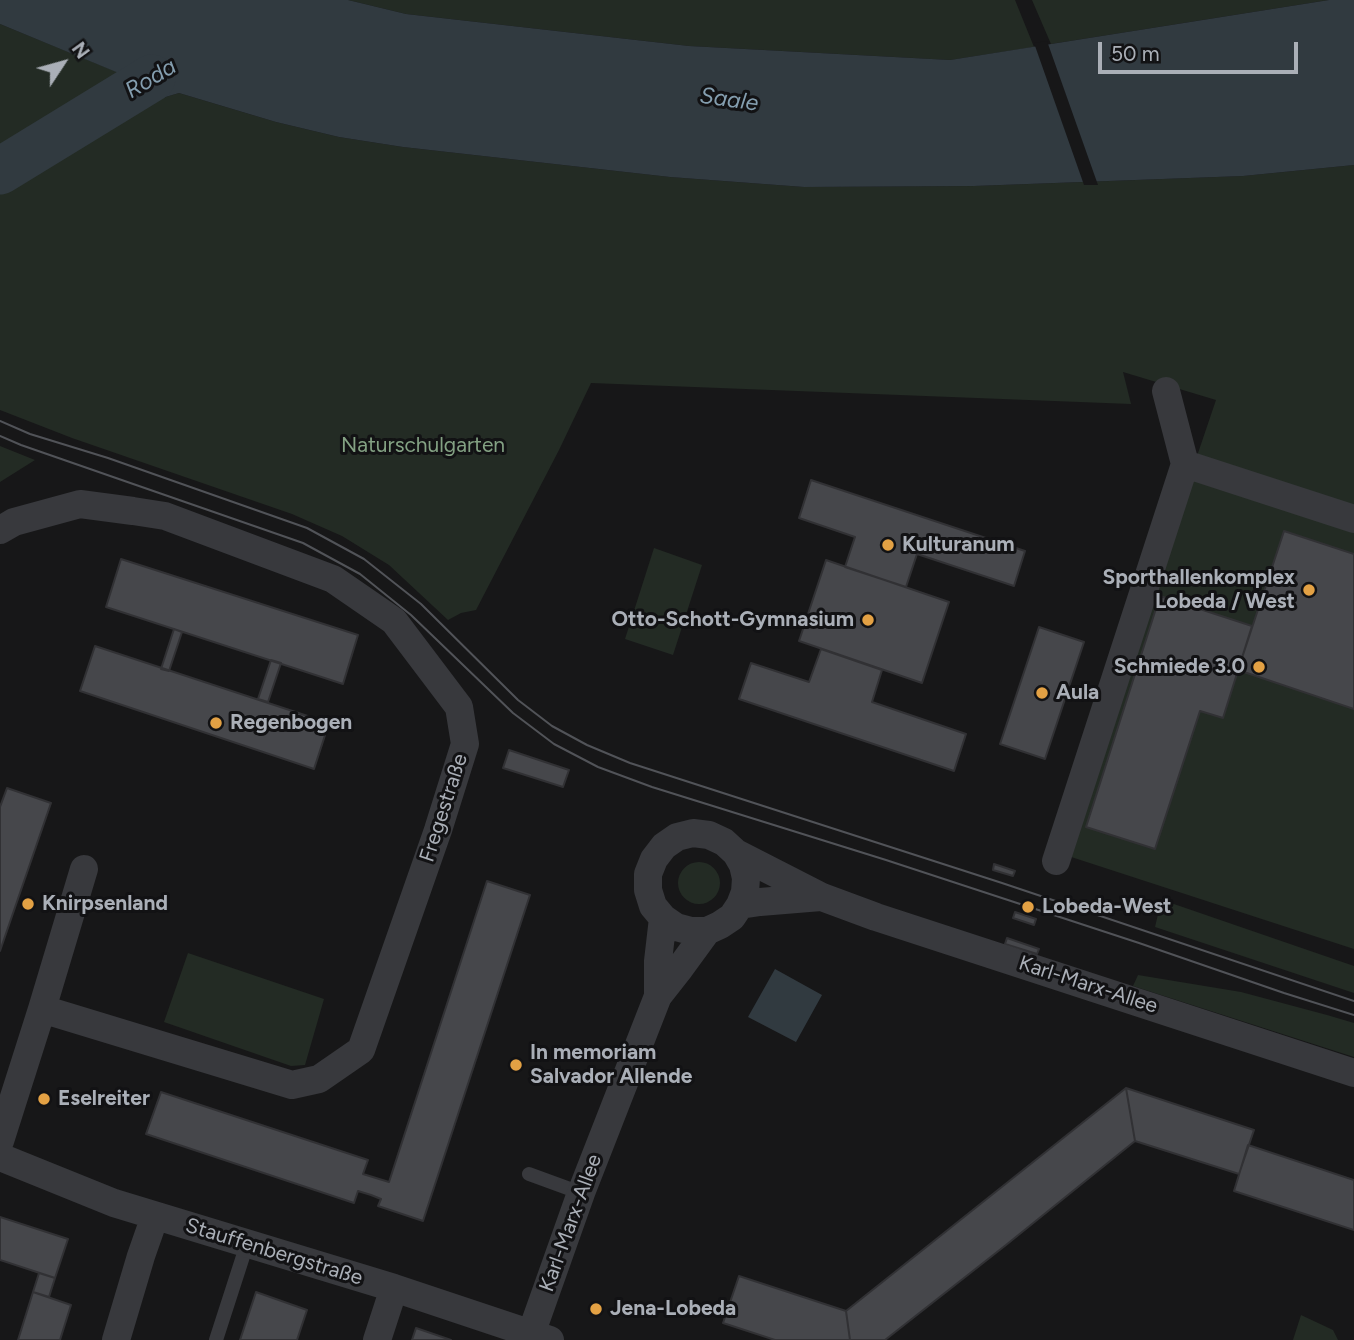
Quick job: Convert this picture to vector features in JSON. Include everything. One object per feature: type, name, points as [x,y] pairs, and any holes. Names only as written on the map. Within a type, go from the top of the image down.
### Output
[{"type":"street","points":[[1056,861],[1190,467],[1166,391]]},
{"type":"street","points":[[1190,467],[1354,519]]},
{"type":"street","name":"Fregestraße","points":[[7,522],[80,504],[165,516],[333,579],[394,621],[459,707],[464,744],[433,843],[361,1049],[319,1079],[292,1085],[42,1009]]},
{"type":"street","name":"Karl-Marx-Allee","points":[[657,996],[663,919],[653,906],[648,890],[648,874],[654,859],[664,846],[677,837],[693,833],[709,835],[724,842],[736,853],[822,897],[876,917],[1354,1073]]},
{"type":"street","points":[[736,853],[746,878],[740,905]]},
{"type":"street","points":[[0,1141],[84,869]]},
{"type":"street","name":"Karl-Marx-Allee","points":[[540,1337],[581,1193],[657,996],[706,931],[720,926],[732,917],[740,905],[822,897]]},
{"type":"street","points":[[663,919],[676,927],[706,931]]},
{"type":"street","name":"Stauffenbergstraße","points":[[0,1157],[114,1203],[394,1288],[540,1337]]},
{"type":"street","points":[[116,1340],[155,1216]]},
{"type":"street","points":[[377,1340],[394,1288]]},
{"type":"lane","points":[[529,1174],[581,1193]]},
{"type":"lane","points":[[216,1340],[247,1244]]},
{"type":"green space","points":[[348,0],[1015,0],[1034,47],[950,60],[689,46],[406,14]]},
{"type":"green space","points":[[1032,0],[1329,0],[1051,44]]},
{"type":"green space","name":"Naturschulgarten","points":[[0,24],[122,74],[74,109],[115,112],[179,93],[276,122],[339,137],[403,147],[670,177],[804,187],[974,186],[1243,176],[1354,165],[1354,949],[1062,854],[1216,400],[1123,372],[1131,404],[591,383],[476,610],[461,613],[448,620],[389,565],[342,536],[292,514],[72,438],[0,410]]},
{"type":"green space","points":[[0,446],[35,460],[0,482]]},
{"type":"green space","points":[[654,548],[702,565],[673,655],[625,639]]},
{"type":"green space","points":[[699,862],[714,868],[720,883],[714,898],[699,904],[684,898],[678,883],[684,868]]},
{"type":"green space","points":[[1171,903],[1354,966],[1354,993],[1155,927],[1159,910]]},
{"type":"green space","points":[[188,953],[324,999],[305,1065],[291,1066],[164,1022]]},
{"type":"green space","points":[[1138,975],[1241,992],[1354,1023],[1354,1057],[1133,986]]},
{"type":"green space","points":[[1301,1315],[1333,1330],[1338,1340],[1293,1340]]},
{"type":"water","name":"Saale","points":[[0,0],[348,0],[406,14],[689,46],[950,60],[1329,0],[1354,0],[1354,165],[1243,176],[974,186],[804,187],[670,177],[403,147],[339,137],[276,122],[179,93],[115,112],[73,109],[121,74],[0,24]]},
{"type":"water","points":[[775,969],[822,995],[796,1042],[748,1017]]},
{"type":"pier","points":[[1047,41],[1098,185],[1084,185],[1034,43]]},
{"type":"building","points":[[811,480],[1025,551],[1014,586],[917,554],[906,587],[845,567],[855,537],[799,518]]},
{"type":"building","name":"Sporthallenkomplex Lobeda / West","points":[[1284,531],[1354,554],[1354,709],[1238,670]]},
{"type":"building","points":[[121,559],[358,635],[343,684],[106,607]]},
{"type":"building","points":[[826,560],[949,602],[922,683],[799,641]]},
{"type":"building","points":[[1160,596],[1252,626],[1223,718],[1200,711],[1155,849],[1086,827]]},
{"type":"building","name":"Aula","points":[[1039,627],[1084,642],[1045,759],[1000,744]]},
{"type":"building","points":[[174,629],[182,632],[169,671],[161,669]]},
{"type":"building","points":[[95,646],[329,723],[314,769],[80,691]]},
{"type":"building","points":[[821,649],[882,670],[872,702],[966,734],[954,771],[739,699],[751,663],[809,682]]},
{"type":"building","points":[[271,660],[281,663],[268,702],[258,699]]},
{"type":"building","points":[[509,750],[569,770],[563,787],[503,768]]},
{"type":"building","points":[[7,788],[51,803],[0,951],[0,807]]},
{"type":"building","points":[[994,864],[1015,871],[1013,876],[993,870]]},
{"type":"building","points":[[487,881],[530,895],[423,1221],[378,1206],[381,1199],[371,1195],[358,1191],[354,1203],[146,1134],[161,1092],[368,1160],[363,1174],[389,1182]]},
{"type":"building","points":[[1015,912],[1036,919],[1034,925],[1013,918]]},
{"type":"building","points":[[1007,938],[1039,949],[1037,954],[1005,944]]},
{"type":"building","points":[[1126,1088],[1135,1141],[885,1340],[850,1340],[846,1311]]},
{"type":"building","points":[[1126,1088],[1254,1130],[1239,1174],[1135,1141]]},
{"type":"building","points":[[1248,1145],[1354,1180],[1354,1230],[1234,1191]]},
{"type":"building","points":[[0,1217],[68,1239],[55,1278],[0,1260]]},
{"type":"building","points":[[39,1273],[55,1278],[49,1297],[33,1292]]},
{"type":"building","points":[[739,1276],[846,1311],[850,1340],[775,1340],[723,1323]]},
{"type":"building","points":[[33,1292],[71,1305],[60,1340],[18,1340]]},
{"type":"building","points":[[256,1292],[307,1310],[297,1340],[240,1340]]},
{"type":"building","points":[[416,1328],[451,1340],[412,1340]]},
{"type":"waterway","name":"Roda","points":[[0,171],[152,78]]},
{"type":"tram line","points":[[0,421],[30,434],[108,458],[307,528],[364,559],[421,604],[518,700],[552,726],[587,745],[630,763],[1002,883],[1354,1001]]},
{"type":"tram line","points":[[0,436],[303,543],[360,574],[411,615],[513,713],[554,744],[598,767],[652,787],[886,860],[1354,1015]]},
{"type":"place","name":"Kulturanum","points":[[888,545]]},
{"type":"place","name":"Sporthallenkomplex Lobeda / West","points":[[1309,590]]},
{"type":"place","name":"Otto-Schott-Gymnasium","points":[[868,620]]},
{"type":"place","name":"Schmiede 3.0","points":[[1259,667]]},
{"type":"place","name":"Aula","points":[[1042,693]]},
{"type":"place","name":"Regenbogen","points":[[216,723]]},
{"type":"place","name":"Knirpsenland","points":[[28,904]]},
{"type":"place","name":"Lobeda-West","points":[[1028,907]]},
{"type":"place","name":"In memoriam Salvador Allende","points":[[516,1065]]},
{"type":"place","name":"Eselreiter","points":[[44,1099]]},
{"type":"place","name":"Jena-Lobeda","points":[[596,1309]]}]
